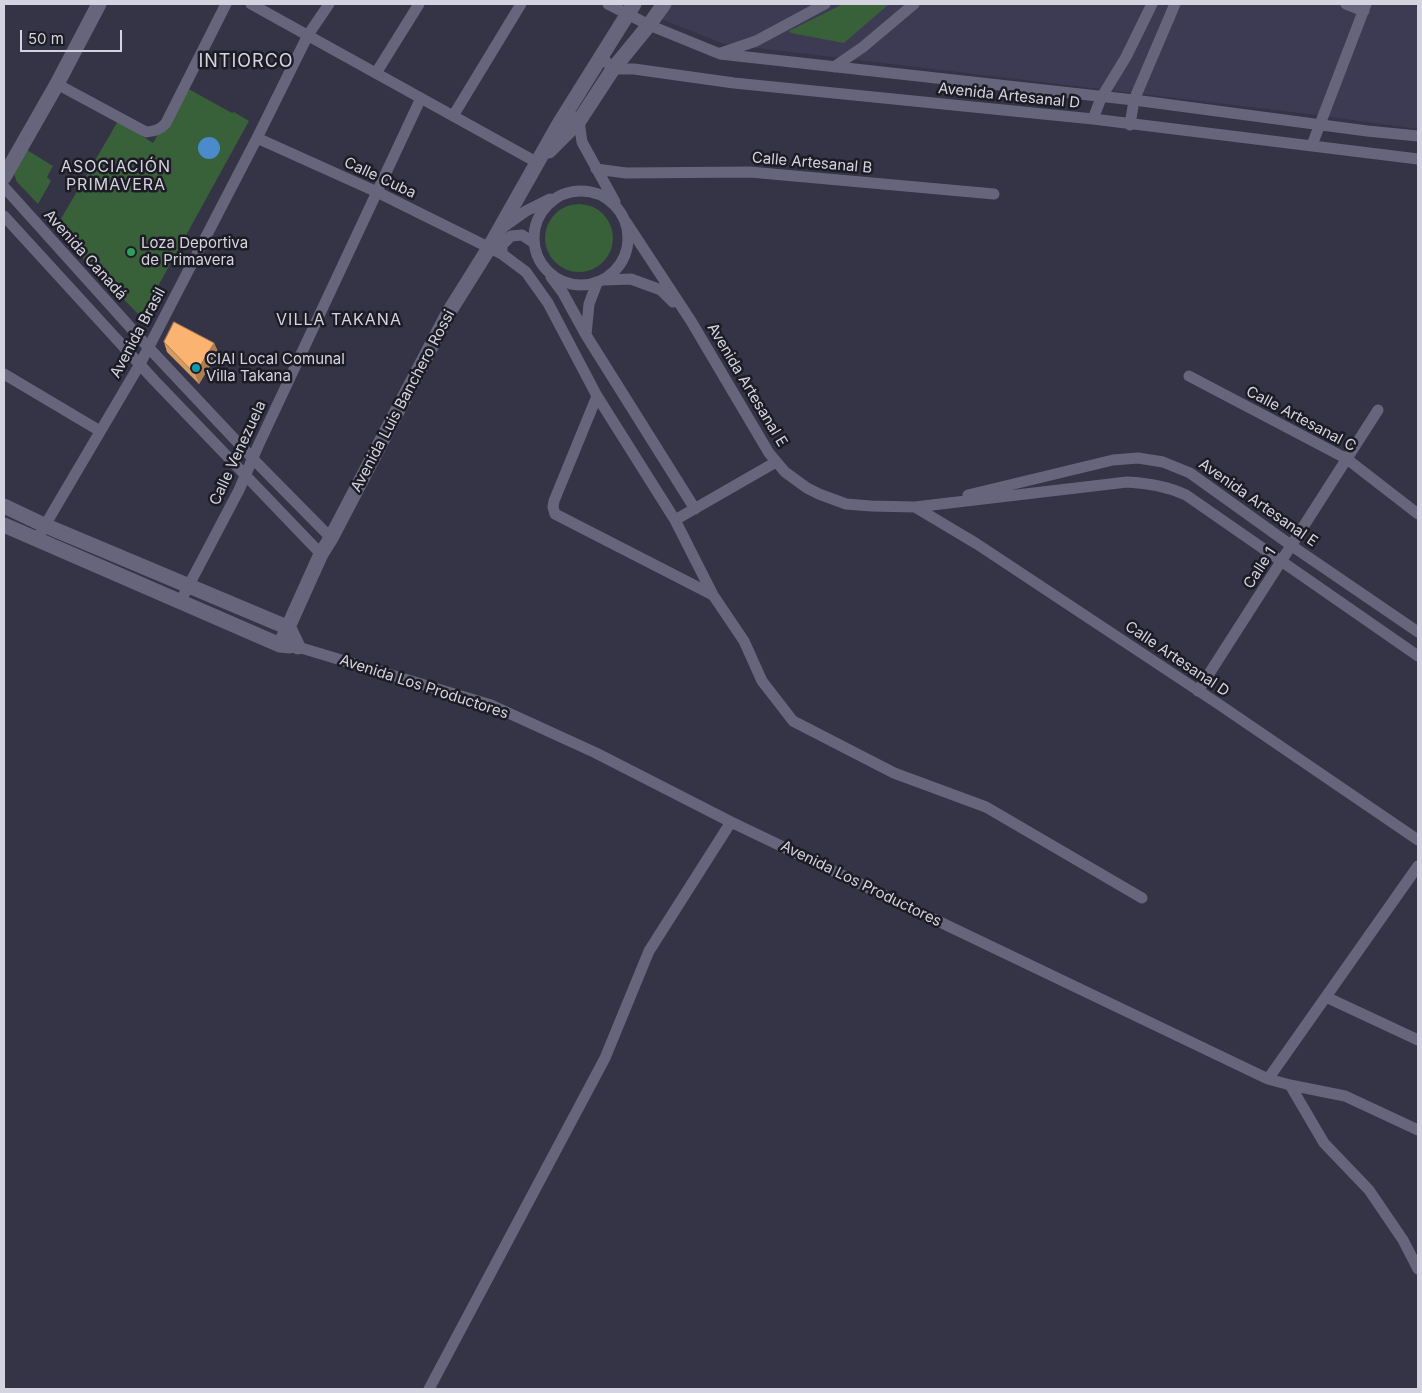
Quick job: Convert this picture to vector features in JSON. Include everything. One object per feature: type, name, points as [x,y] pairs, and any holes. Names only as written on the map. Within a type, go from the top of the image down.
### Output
[{"type":"street","points":[[4,177],[57,84],[99,4]]},
{"type":"street","points":[[57,84],[146,132],[156,131],[166,123],[226,4]]},
{"type":"street","points":[[251,4],[538,163]]},
{"type":"street","name":"Avenida Brasil","points":[[37,540],[44,525],[140,364],[308,35],[329,4]]},
{"type":"street","points":[[376,73],[419,4]]},
{"type":"street","points":[[453,116],[521,4]]},
{"type":"street","name":"Avenida Artesanal D","points":[[608,4],[630,9],[650,25],[720,54],[1102,98],[1134,100],[1366,131],[1418,136]]},
{"type":"street","name":"Avenida Luis Banchero Rossi","points":[[538,163],[579,121],[614,69],[650,25],[664,4]]},
{"type":"street","points":[[720,54],[756,41],[825,4]]},
{"type":"street","points":[[834,67],[863,47],[914,4]]},
{"type":"street","points":[[1093,120],[1102,98],[1126,57],[1152,4]]},
{"type":"street","points":[[1130,125],[1134,100],[1175,4]]},
{"type":"street","points":[[1312,145],[1365,7],[1346,4]]},
{"type":"street","name":"Avenida Luis Banchero Rossi","points":[[280,645],[321,554],[449,312],[495,251],[505,233],[528,179],[567,111],[630,9]]},
{"type":"street","points":[[601,56],[614,69]]},
{"type":"street","name":"Avenida Artesanal D","points":[[614,69],[634,69],[734,83],[1093,120],[1418,159]]},
{"type":"street","name":"Calle Venezuela","points":[[180,602],[239,490],[421,98]]},
{"type":"street","points":[[567,111],[579,121],[582,142],[626,222],[691,321]]},
{"type":"street","name":"Calle Cuba","points":[[257,138],[377,192],[495,251],[526,272],[548,303],[597,396],[675,520],[713,595],[744,641],[762,681],[792,721],[894,773],[986,807],[1142,898]]},
{"type":"street","name":"Calle Artesanal B","points":[[596,170],[626,173],[750,172],[994,194]]},
{"type":"street","points":[[607,188],[626,173]]},
{"type":"street","points":[[528,179],[525,198],[527,220],[538,258],[563,293],[586,335],[695,509]]},
{"type":"street","name":"Avenida Canadá","points":[[4,187],[148,347],[253,459],[331,538]]},
{"type":"street","points":[[505,233],[526,211],[541,202],[569,192],[583,190],[596,192],[609,199],[618,208]]},
{"type":"street","points":[[534,240],[535,225],[540,214],[547,204],[557,197]]},
{"type":"street","points":[[4,216],[245,476],[321,554]]},
{"type":"street","points":[[586,335],[589,304],[600,282],[615,272],[623,261],[628,248],[629,235],[626,222]]},
{"type":"street","points":[[505,233],[522,235],[534,240]]},
{"type":"street","points":[[547,271],[558,279],[570,284],[584,286],[600,282],[631,279],[661,290],[691,321]]},
{"type":"street","name":"Avenida Artesanal E","points":[[691,321],[776,462],[785,472],[807,488],[832,500],[846,504],[915,507],[1127,482],[1143,482],[1172,489],[1186,495],[1418,656]]},
{"type":"street","points":[[4,374],[100,431]]},
{"type":"street","name":"Calle Artesanal C","points":[[1189,376],[1347,459],[1418,514]]},
{"type":"street","points":[[597,396],[554,501],[555,514],[713,595]]},
{"type":"street","name":"Calle 1","points":[[1198,691],[1378,410]]},
{"type":"street","name":"Avenida Artesanal E","points":[[915,507],[1113,460],[1151,459],[1177,466],[1190,473],[1292,546],[1418,632]]},
{"type":"street","points":[[675,520],[776,462]]},
{"type":"street","points":[[4,506],[44,525],[289,628],[298,647]]},
{"type":"street","name":"Calle Artesanal D","points":[[915,507],[977,544],[1418,840]]},
{"type":"street","name":"Avenida Los Productores","points":[[4,526],[280,645],[298,647],[491,705],[596,753],[731,822],[1268,1079],[1345,1096],[1418,1130]]},
{"type":"street","points":[[430,1389],[604,1058],[649,951],[731,822]]},
{"type":"street","points":[[1268,1079],[1418,866]]},
{"type":"street","points":[[1326,997],[1418,1040]]},
{"type":"street","points":[[1290,1085],[1324,1143],[1369,1190],[1403,1240],[1418,1269]]},
{"type":"shaded area","points":[[668,4],[1418,4],[1418,129],[1309,114],[724,44],[659,18]]},
{"type":"green space","points":[[843,4],[889,4],[844,43],[791,33],[789,31]]},
{"type":"green space","points":[[185,87],[249,121],[141,317],[55,229],[118,121],[153,143]]},
{"type":"green space","points":[[27,150],[53,166],[47,177],[51,181],[38,204],[17,182],[14,174]]},
{"type":"green space","points":[[572,204],[586,204],[598,209],[608,219],[613,231],[613,245],[608,257],[598,267],[586,272],[572,272],[560,267],[550,257],[545,245],[545,231],[550,219],[560,209]]},
{"type":"water","points":[[205,137],[213,137],[220,144],[220,152],[213,159],[205,159],[198,152],[198,144]]},
{"type":"building","name":"CIAI Local Comunal Villa Takana","points":[[174,322],[214,343],[195,374],[164,342]]},
{"type":"place","name":"Loza Deportiva de Primavera","points":[[131,252]]},
{"type":"place","name":"CIAI Local Comunal Villa Takana","points":[[196,368]]},
{"type":"district","name":"INTIORCO","points":[[246,62]]},
{"type":"district","name":"ASOCIACIÓN PRIMAVERA","points":[[116,176]]},
{"type":"district","name":"VILLA TAKANA","points":[[339,320]]}]
